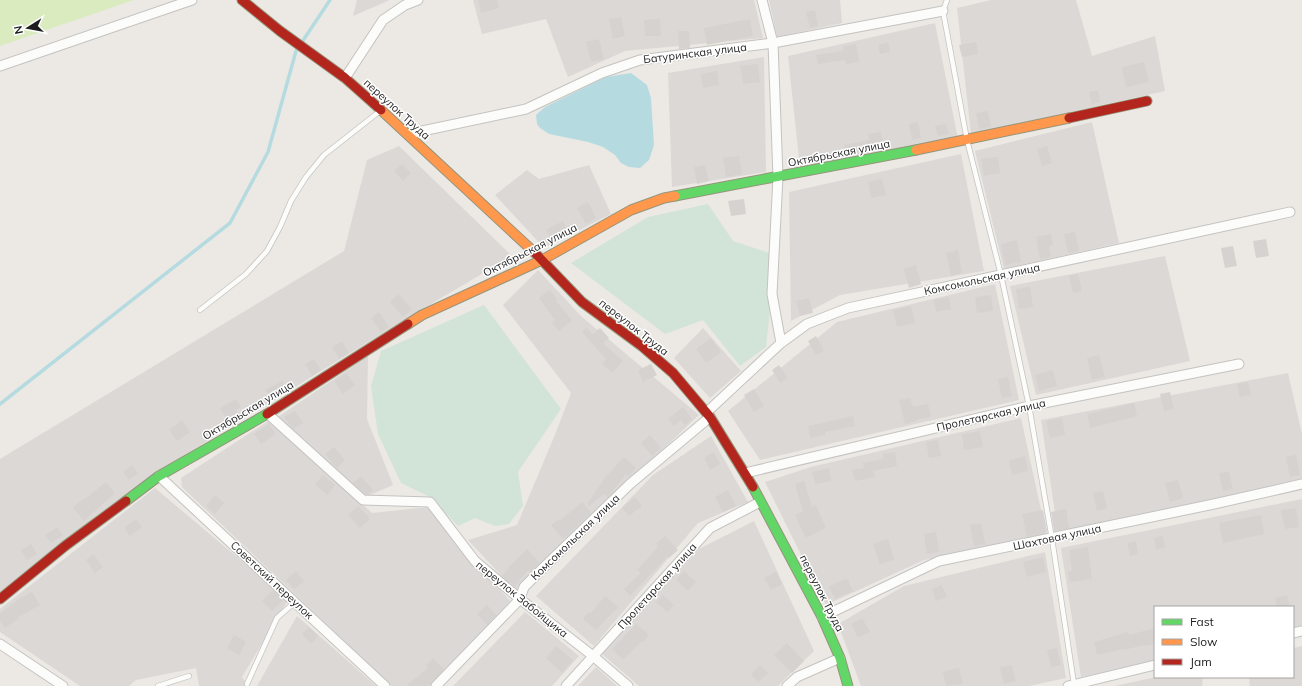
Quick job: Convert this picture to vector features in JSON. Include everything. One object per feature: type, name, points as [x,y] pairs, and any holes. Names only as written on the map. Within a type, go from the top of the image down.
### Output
[{"type":"street","points":[[0,66],[192,0]]},
{"type":"street","name":"переулок Труда","points":[[242,0],[280,31],[345,78],[408,134],[542,260],[582,302],[643,347],[673,373],[708,415],[745,473],[822,617],[840,658],[848,686]]},
{"type":"street","points":[[345,78],[383,20],[405,5],[418,0]]},
{"type":"street","points":[[762,0],[774,43],[778,177],[772,294],[781,343]]},
{"type":"street","name":"Батуринская улица","points":[[408,134],[526,109],[602,73],[640,60],[774,43],[943,11]]},
{"type":"street","name":"Октябрьская улица","points":[[0,599],[66,546],[159,476],[268,414],[422,315],[542,260],[631,210],[664,198],[968,140],[1147,101]]},
{"type":"street","name":"Комсомольская улица","points":[[436,686],[520,599],[524,587],[552,559],[630,484],[708,415],[781,343],[807,324],[848,308],[1290,212]]},
{"type":"street","name":"Пролетарская улица","points":[[745,473],[1029,406],[1239,364]]},
{"type":"street","name":"переулок Забойщика","points":[[268,414],[363,500],[430,502],[475,561],[628,686]]},
{"type":"street","name":"Советский переулок","points":[[159,476],[385,686]]},
{"type":"street","name":"Шахтовая улица","points":[[822,617],[939,561],[1052,539],[1302,484]]},
{"type":"street","name":"Пролетарская улица","points":[[566,686],[710,528],[760,502]]},
{"type":"street","points":[[0,644],[63,686]]},
{"type":"street","points":[[787,686],[797,677],[840,658]]},
{"type":"street","points":[[1071,685],[1154,665]]},
{"type":"lane","points":[[947,0],[943,11],[968,140],[1001,275],[1029,406],[1052,539],[1071,685]]},
{"type":"lane","points":[[200,310],[246,274],[266,251],[280,227],[291,200],[306,177],[324,155],[381,110]]},
{"type":"lane","points":[[247,684],[277,618],[295,601]]},
{"type":"lane","points":[[158,686],[189,676]]},
{"type":"shaded area","points":[[357,0],[390,0],[353,16]]},
{"type":"shaded area","points":[[473,0],[754,0],[763,38],[625,51],[568,77],[546,19],[482,34]]},
{"type":"shaded area","points":[[769,0],[840,0],[842,23],[777,37]]},
{"type":"shaded area","points":[[991,0],[1076,0],[1092,56],[1155,36],[1165,91],[971,134],[957,8]]},
{"type":"shaded area","points":[[935,23],[958,139],[800,168],[788,56]]},
{"type":"shaded area","points":[[764,57],[766,172],[672,187],[668,73]]},
{"type":"shaded area","points":[[1092,122],[1119,243],[1004,269],[975,151]]},
{"type":"shaded area","points":[[399,146],[512,256],[399,323],[157,472],[0,592],[0,459],[344,251],[367,160]]},
{"type":"shaded area","points":[[961,154],[984,271],[840,295],[791,321],[789,192]]},
{"type":"shaded area","points":[[589,165],[611,214],[544,248],[495,195],[527,170],[539,179]]},
{"type":"shaded area","points":[[1165,256],[1190,361],[1036,395],[1010,286]]},
{"type":"shaded area","points":[[538,270],[582,317],[699,415],[515,590],[468,540],[517,525],[571,393],[503,305]]},
{"type":"shaded area","points":[[995,284],[1019,400],[760,460],[728,411],[837,322]]},
{"type":"shaded area","points":[[703,328],[741,371],[710,398],[674,358]]},
{"type":"shaded area","points":[[368,356],[367,419],[393,485],[363,498],[278,417]]},
{"type":"shaded area","points":[[1288,373],[1302,434],[1302,481],[1058,533],[1041,420]]},
{"type":"shaded area","points":[[1021,418],[1047,537],[924,560],[826,605],[765,482],[811,467]]},
{"type":"shaded area","points":[[270,420],[372,513],[429,507],[510,601],[431,686],[392,686],[182,487],[181,478]]},
{"type":"shaded area","points":[[711,436],[748,502],[698,523],[594,646],[536,596],[653,475]]},
{"type":"shaded area","points":[[155,488],[288,600],[242,677],[248,686],[199,686],[196,668],[136,680],[129,686],[80,686],[0,632],[0,609]]},
{"type":"shaded area","points":[[1302,499],[1302,627],[1294,629],[1294,606],[1154,606],[1154,660],[1081,677],[1061,548]]},
{"type":"shaded area","points":[[754,521],[814,651],[778,686],[639,686],[602,654],[699,549]]},
{"type":"shaded area","points":[[1045,552],[1066,678],[1029,686],[861,686],[838,624],[904,586]]},
{"type":"shaded area","points":[[525,612],[579,656],[552,686],[453,686]]},
{"type":"shaded area","points":[[297,616],[376,686],[257,686]]},
{"type":"shaded area","points":[[1302,646],[1302,686],[1250,686],[1249,678],[1294,678],[1294,648]]},
{"type":"shaded area","points":[[596,667],[617,686],[578,686]]},
{"type":"shaded area","points":[[1154,678],[1203,678],[1202,686],[1114,686]]},
{"type":"green space","points":[[0,0],[134,0],[0,46]]},
{"type":"green space","points":[[708,204],[733,241],[769,253],[770,311],[766,347],[740,366],[703,320],[665,334],[571,263],[648,217]]},
{"type":"green space","points":[[484,305],[561,409],[518,472],[523,506],[509,524],[495,526],[475,518],[458,526],[430,497],[401,483],[378,434],[371,386],[381,351]]},
{"type":"water","points":[[631,73],[647,85],[651,98],[654,145],[649,160],[640,168],[629,167],[621,163],[615,155],[603,147],[588,142],[549,134],[537,124],[536,115],[545,107],[606,77]]},
{"type":"building","points":[[478,0],[497,0],[499,8],[481,13]]},
{"type":"building","points":[[815,10],[818,26],[810,28],[806,12]]},
{"type":"building","points":[[621,17],[625,36],[613,39],[609,19]]},
{"type":"building","points":[[660,19],[661,36],[645,36],[644,20]]},
{"type":"building","points":[[750,19],[753,36],[707,45],[704,28]]},
{"type":"building","points":[[678,31],[689,31],[690,48],[679,49]]},
{"type":"building","points":[[599,39],[604,59],[591,62],[586,42]]},
{"type":"building","points":[[888,42],[890,52],[880,54],[878,45]]},
{"type":"building","points":[[976,42],[978,54],[962,57],[959,45]]},
{"type":"building","points":[[856,44],[859,62],[846,64],[845,60],[818,64],[816,55],[844,51],[843,46]]},
{"type":"building","points":[[1144,62],[1149,82],[1126,87],[1122,67]]},
{"type":"building","points":[[758,64],[760,82],[743,84],[740,66]]},
{"type":"building","points":[[717,71],[719,85],[703,88],[701,74]]},
{"type":"building","points":[[1098,90],[1100,102],[1092,104],[1089,92]]},
{"type":"building","points":[[988,111],[991,127],[979,129],[976,113]]},
{"type":"building","points":[[918,122],[921,138],[912,140],[909,124]]},
{"type":"building","points":[[946,124],[949,134],[938,136],[935,126]]},
{"type":"building","points":[[881,132],[884,148],[845,154],[844,145],[869,140],[868,134]]},
{"type":"building","points":[[1047,146],[1052,163],[1042,166],[1037,149]]},
{"type":"building","points":[[739,156],[742,174],[726,177],[723,158]]},
{"type":"building","points":[[998,157],[1000,173],[984,176],[981,159]]},
{"type":"building","points":[[402,164],[411,173],[403,181],[394,171]]},
{"type":"building","points":[[705,165],[709,181],[697,184],[694,167]]},
{"type":"building","points":[[882,179],[886,195],[871,198],[868,182]]},
{"type":"building","points":[[744,199],[746,214],[731,216],[728,201]]},
{"type":"building","points":[[588,202],[596,218],[586,224],[577,208]]},
{"type":"building","points":[[563,221],[568,231],[552,240],[546,230]]},
{"type":"building","points":[[1075,232],[1079,251],[1068,253],[1064,234]]},
{"type":"building","points":[[1051,234],[1053,245],[1049,246],[1051,257],[1040,259],[1036,237]]},
{"type":"building","points":[[1266,239],[1269,256],[1256,258],[1253,241]]},
{"type":"building","points":[[1017,240],[1021,262],[1005,265],[1001,244]]},
{"type":"building","points":[[1233,246],[1237,266],[1225,268],[1221,248]]},
{"type":"building","points":[[958,250],[962,273],[951,276],[946,253]]},
{"type":"building","points":[[916,265],[921,284],[909,288],[904,269]]},
{"type":"building","points":[[1078,274],[1082,291],[1073,293],[1069,276]]},
{"type":"building","points":[[1030,287],[1033,307],[1019,309],[1016,289]]},
{"type":"building","points":[[550,290],[557,299],[556,301],[572,320],[559,331],[552,323],[555,320],[539,298]]},
{"type":"building","points":[[398,294],[412,309],[403,317],[390,302]]},
{"type":"building","points":[[991,295],[993,311],[977,313],[975,297]]},
{"type":"building","points":[[949,297],[951,309],[936,312],[934,300]]},
{"type":"building","points":[[809,298],[813,313],[800,316],[796,301]]},
{"type":"building","points":[[911,306],[915,323],[897,327],[893,310]]},
{"type":"building","points":[[379,312],[389,327],[381,332],[371,318]]},
{"type":"building","points":[[586,328],[593,334],[600,328],[609,338],[603,343],[623,361],[612,373],[602,364],[606,359],[582,332]]},
{"type":"building","points":[[816,336],[824,351],[816,355],[808,341]]},
{"type":"building","points":[[711,338],[721,352],[706,363],[696,349]]},
{"type":"building","points":[[342,341],[349,353],[339,359],[332,347]]},
{"type":"building","points":[[1099,355],[1105,377],[1092,380],[1087,358]]},
{"type":"building","points":[[314,359],[321,370],[312,376],[305,364]]},
{"type":"building","points":[[651,364],[657,375],[643,382],[638,370]]},
{"type":"building","points":[[779,365],[788,378],[780,383],[772,370]]},
{"type":"building","points":[[1053,370],[1057,386],[1039,391],[1035,375]]},
{"type":"building","points":[[346,373],[355,385],[343,394],[334,381]]},
{"type":"building","points":[[1008,377],[1012,396],[1002,398],[998,379]]},
{"type":"building","points":[[282,381],[288,391],[273,401],[265,390]]},
{"type":"building","points":[[1248,382],[1251,395],[1240,397],[1237,384]]},
{"type":"building","points":[[754,389],[764,406],[754,412],[744,395]]},
{"type":"building","points":[[1170,392],[1174,409],[1164,411],[1160,394]]},
{"type":"building","points":[[910,398],[913,407],[928,404],[931,417],[905,424],[899,400]]},
{"type":"building","points":[[236,399],[241,407],[236,410],[241,418],[230,424],[220,408]]},
{"type":"building","points":[[1134,403],[1137,416],[1090,428],[1087,414]]},
{"type":"building","points":[[683,407],[692,419],[685,425],[681,420],[674,426],[668,419]]},
{"type":"building","points":[[295,411],[303,423],[293,429],[284,417]]},
{"type":"building","points":[[853,416],[855,426],[825,432],[825,435],[810,438],[808,426]]},
{"type":"building","points":[[1062,418],[1065,435],[1050,438],[1046,421]]},
{"type":"building","points":[[182,420],[190,432],[177,441],[169,430]]},
{"type":"building","points":[[269,424],[276,434],[261,444],[254,434]]},
{"type":"building","points":[[980,431],[983,447],[964,450],[962,434]]},
{"type":"building","points":[[650,435],[661,448],[652,456],[641,443]]},
{"type":"building","points":[[938,440],[941,456],[929,458],[926,442]]},
{"type":"building","points":[[334,447],[345,460],[337,468],[325,454]]},
{"type":"building","points":[[714,452],[720,464],[710,470],[704,458]]},
{"type":"building","points":[[895,452],[897,466],[873,471],[875,477],[855,481],[852,470],[864,468],[863,463],[884,459],[883,454]]},
{"type":"building","points":[[1296,455],[1300,475],[1290,477],[1286,457]]},
{"type":"building","points":[[1025,456],[1028,471],[1012,475],[1009,460]]},
{"type":"building","points":[[624,457],[636,468],[629,476],[626,474],[608,497],[604,494],[589,506],[587,504],[605,478]]},
{"type":"building","points":[[132,465],[138,473],[129,480],[123,472]]},
{"type":"building","points":[[829,468],[831,481],[815,484],[812,472]]},
{"type":"building","points":[[1229,472],[1233,489],[1223,491],[1219,473]]},
{"type":"building","points":[[323,475],[335,485],[327,495],[315,484]]},
{"type":"building","points":[[361,476],[373,490],[368,494],[365,494],[353,483]]},
{"type":"building","points":[[1178,480],[1183,498],[1170,502],[1165,483]]},
{"type":"building","points":[[804,481],[812,507],[816,505],[826,528],[806,538],[795,515],[803,511],[795,484]]},
{"type":"building","points":[[106,482],[115,493],[84,521],[73,507]]},
{"type":"building","points":[[728,490],[736,506],[723,512],[715,497]]},
{"type":"building","points":[[1103,491],[1107,508],[1097,511],[1093,493]]},
{"type":"building","points":[[215,495],[224,503],[215,514],[206,506]]},
{"type":"building","points":[[635,497],[642,506],[629,516],[622,508]]},
{"type":"building","points":[[582,502],[591,513],[563,539],[551,525],[560,519],[561,520]]},
{"type":"building","points":[[358,506],[370,519],[360,528],[348,515]]},
{"type":"building","points":[[1296,508],[1299,527],[1285,529],[1281,510]]},
{"type":"building","points":[[1066,509],[1069,528],[1054,531],[1051,512]]},
{"type":"building","points":[[1043,510],[1047,532],[1027,537],[1022,514]]},
{"type":"building","points":[[1261,515],[1264,534],[1223,543],[1219,523]]},
{"type":"building","points":[[136,519],[142,527],[130,536],[124,528]]},
{"type":"building","points":[[981,523],[985,544],[974,546],[970,525]]},
{"type":"building","points":[[57,527],[63,535],[51,543],[45,535]]},
{"type":"building","points":[[936,532],[939,552],[927,554],[924,534]]},
{"type":"building","points":[[665,536],[678,550],[669,558],[667,557],[630,596],[624,589],[641,573],[637,570],[658,547],[656,544]]},
{"type":"building","points":[[1163,536],[1165,548],[1156,549],[1154,538]]},
{"type":"building","points":[[888,539],[894,560],[880,564],[873,544]]},
{"type":"building","points":[[1136,541],[1138,554],[1130,556],[1127,543]]},
{"type":"building","points":[[31,544],[37,554],[27,560],[21,550]]},
{"type":"building","points":[[1088,547],[1092,579],[1070,582],[1068,572],[1072,571],[1069,550]]},
{"type":"building","points":[[527,549],[540,563],[530,572],[528,570],[515,586],[502,576]]},
{"type":"building","points":[[93,554],[103,567],[95,573],[86,560]]},
{"type":"building","points":[[1043,557],[1046,572],[1027,577],[1023,562]]},
{"type":"building","points":[[296,571],[304,581],[294,589],[286,580]]},
{"type":"building","points":[[684,571],[696,582],[688,591],[676,580]]},
{"type":"building","points":[[776,572],[782,584],[771,590],[764,578]]},
{"type":"building","points":[[847,578],[853,591],[835,599],[829,587]]},
{"type":"building","points":[[942,585],[947,597],[936,601],[932,589]]},
{"type":"building","points":[[273,590],[283,600],[272,611],[262,601]]},
{"type":"building","points":[[32,592],[40,605],[18,617],[19,618],[5,628],[0,621],[0,613],[22,597]]},
{"type":"building","points":[[663,595],[674,605],[667,612],[656,602]]},
{"type":"building","points":[[1287,595],[1290,606],[1277,606],[1275,598]]},
{"type":"building","points":[[605,596],[618,607],[596,630],[583,619],[589,612],[591,613]]},
{"type":"building","points":[[487,605],[496,615],[487,625],[477,614]]},
{"type":"building","points":[[862,618],[870,632],[858,638],[851,624]]},
{"type":"building","points":[[636,624],[649,635],[623,660],[612,649]]},
{"type":"building","points":[[309,627],[318,636],[311,644],[302,634]]},
{"type":"building","points":[[1154,628],[1154,644],[1097,655],[1094,642],[1128,632],[1129,635]]},
{"type":"building","points":[[234,635],[246,642],[239,655],[227,648]]},
{"type":"building","points":[[787,643],[804,661],[792,673],[774,655]]},
{"type":"building","points":[[556,646],[573,660],[562,673],[546,658]]},
{"type":"building","points":[[1057,648],[1061,665],[1051,667],[1047,650]]},
{"type":"building","points":[[433,658],[444,669],[429,686],[406,686],[428,668],[426,666]]},
{"type":"building","points":[[760,665],[768,673],[758,682],[751,674]]},
{"type":"building","points":[[1012,665],[1016,681],[1004,684],[1000,667]]},
{"type":"building","points":[[959,668],[963,684],[946,686],[943,672]]},
{"type":"waterway","points":[[0,404],[230,223],[268,152],[296,51],[330,0]]},
{"type":"traffic: fast","points":[[675,196],[916,150]]},
{"type":"traffic: fast","points":[[126,501],[159,476],[267,414]]},
{"type":"traffic: fast","points":[[753,487],[822,617],[840,658],[848,686]]},
{"type":"traffic: slow","points":[[381,110],[535,253]]},
{"type":"traffic: slow","points":[[916,150],[1069,118]]},
{"type":"traffic: slow","points":[[408,324],[422,315],[542,260],[631,210],[664,198],[675,196]]},
{"type":"traffic: jam","points":[[242,0],[280,31],[345,78],[381,110]]},
{"type":"traffic: jam","points":[[1069,118],[1147,101]]},
{"type":"traffic: jam","points":[[535,253],[582,302],[643,347],[673,373],[710,417],[753,487]]},
{"type":"traffic: jam","points":[[267,414],[408,324]]},
{"type":"traffic: jam","points":[[0,599],[65,546],[126,501]]}]
